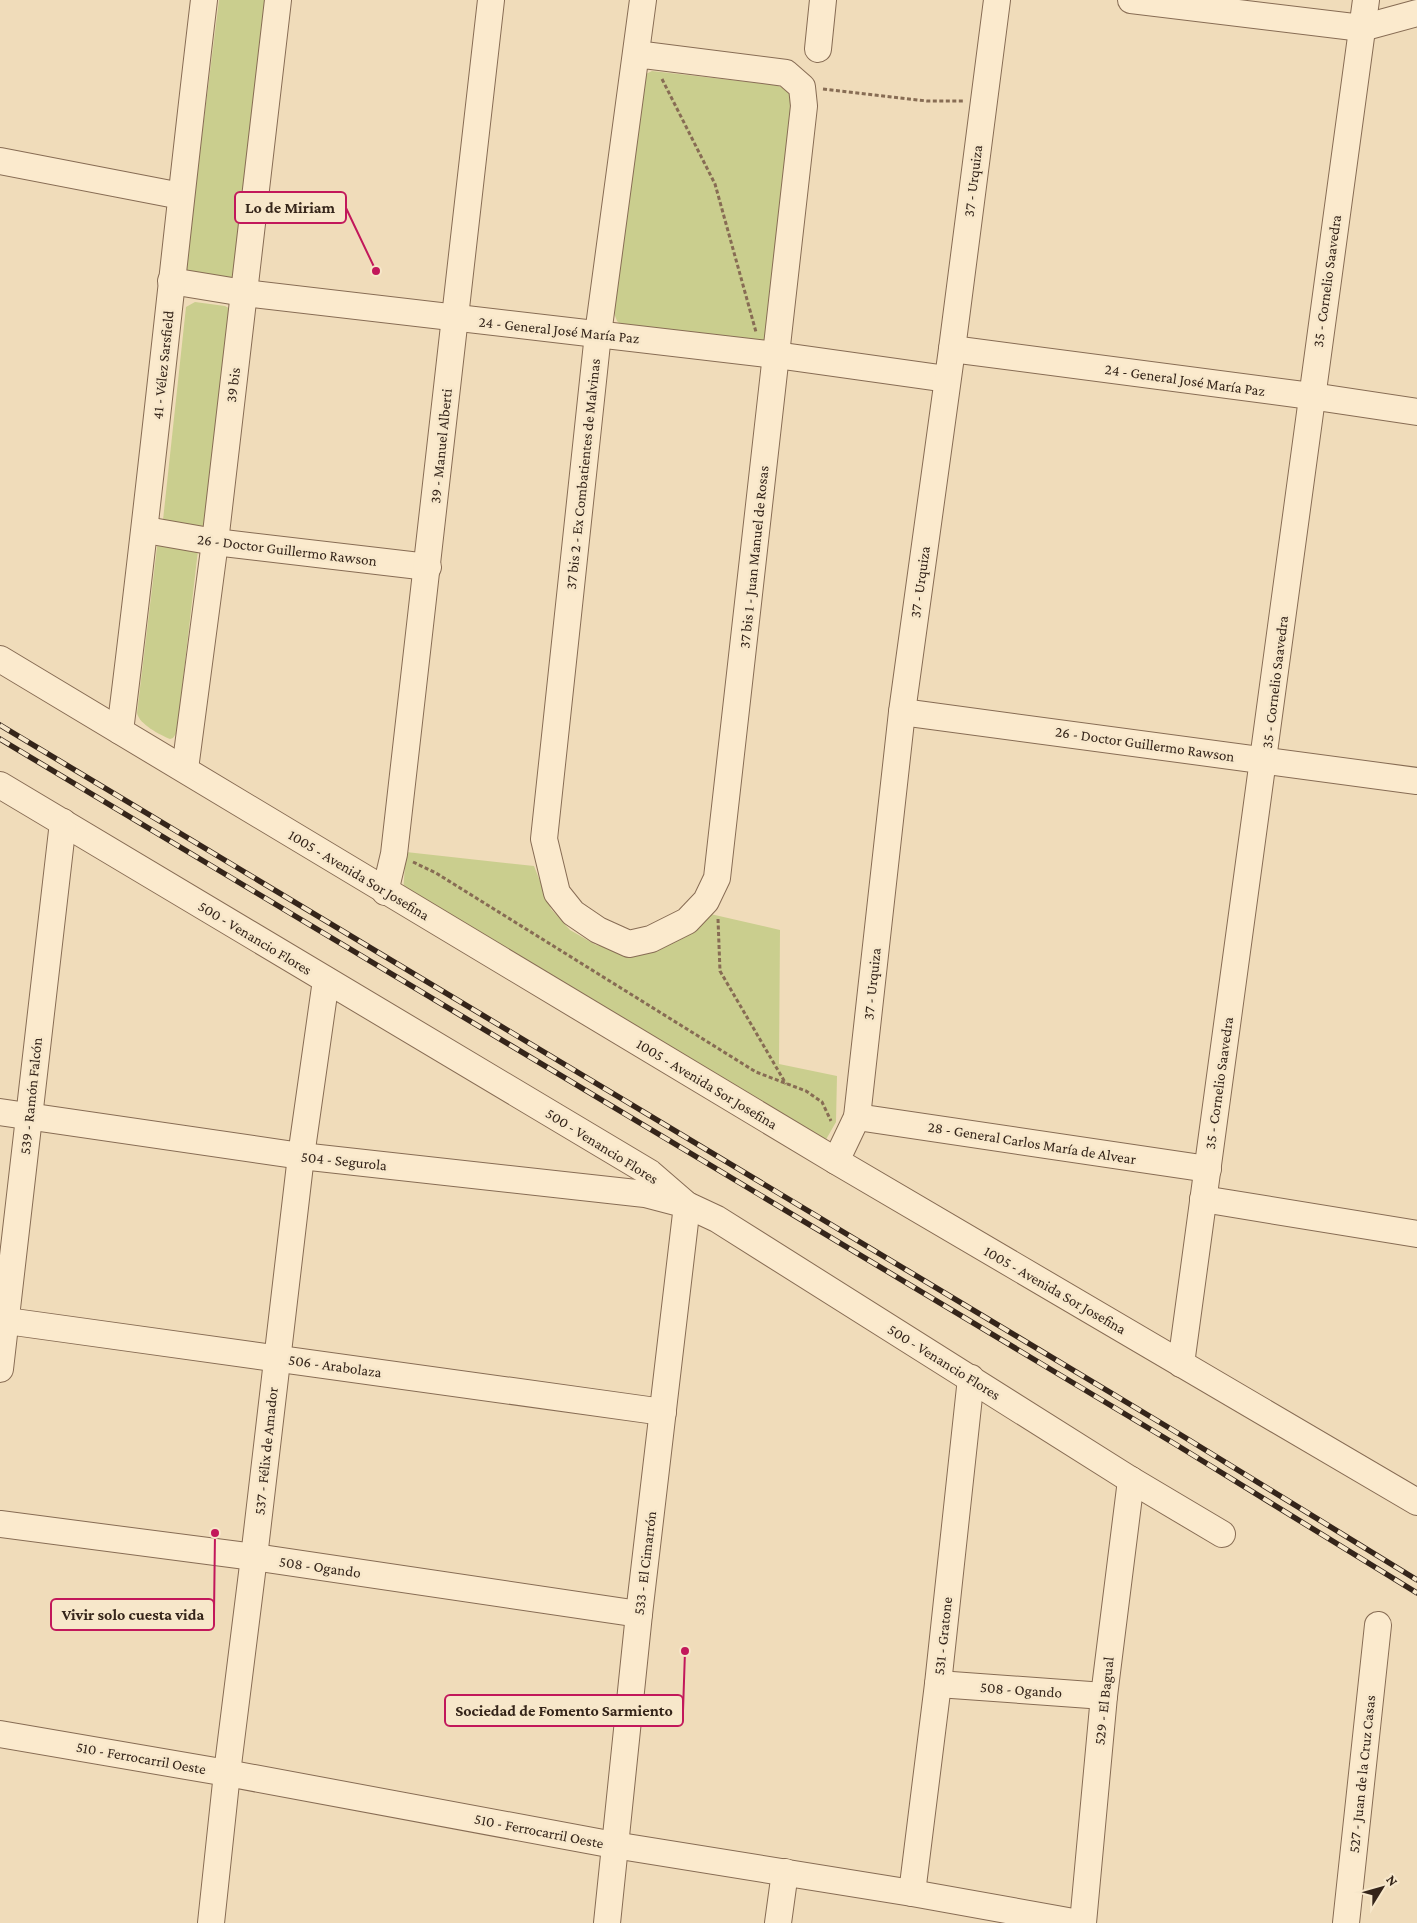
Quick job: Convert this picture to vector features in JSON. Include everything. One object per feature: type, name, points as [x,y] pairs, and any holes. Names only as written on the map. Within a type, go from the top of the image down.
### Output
[{"type":"street","name":"41 - Vélez Sarsfield","points":[[120,730],[146,530],[171,281],[204,0]]},
{"type":"street","name":"39 bis","points":[[185,769],[215,542],[278,0]]},
{"type":"street","name":"39 - Manuel Alberti","points":[[385,892],[394,854],[491,0]]},
{"type":"street","name":"37 bis 2 - Ex Combatientes de Malvinas","points":[[598,930],[573,913],[557,893],[544,839],[598,334],[643,55],[643,0]]},
{"type":"street","points":[[818,49],[824,0]]},
{"type":"street","name":"37 - Urquiza","points":[[840,1153],[857,1117],[902,712],[952,349],[997,0]]},
{"type":"street","points":[[1131,0],[1362,28],[1417,13]]},
{"type":"street","name":"35 - Cornelio Saavedra","points":[[1182,1364],[1366,0]]},
{"type":"street","points":[[643,55],[786,73],[802,87]]},
{"type":"street","name":"37 bis 1 - Juan Manuel de Rosas","points":[[598,930],[629,944],[651,939],[687,921],[706,901],[717,878],[769,354],[804,106],[802,87]]},
{"type":"street","points":[[0,161],[181,196]]},
{"type":"street","name":"24 - General José María Paz","points":[[171,281],[244,293],[769,354],[947,379]]},
{"type":"street","name":"24 - General José María Paz","points":[[952,349],[1312,396],[1417,412]]},
{"type":"street","name":"26 - Doctor Guillermo Rawson","points":[[146,530],[215,542],[428,567]]},
{"type":"street","name":"1005 - Avenida Sor Josefina","points":[[0,659],[185,769],[385,892],[840,1153],[1182,1364],[1417,1502]]},
{"type":"street","name":"26 - Doctor Guillermo Rawson","points":[[902,712],[1417,780]]},
{"type":"street","name":"500 - Venancio Flores","points":[[0,785],[650,1174],[687,1204],[717,1219],[1131,1480],[1222,1534]]},
{"type":"street","name":"539 - Ramón Falcón","points":[[0,1369],[63,822]]},
{"type":"street","name":"537 - Félix de Amador","points":[[211,1923],[276,1358],[301,1156],[326,980]]},
{"type":"street","name":"504 - Segurola","points":[[0,1112],[301,1156],[645,1194],[687,1204]]},
{"type":"street","name":"28 - General Carlos María de Alvear","points":[[857,1117],[1208,1169]]},
{"type":"street","points":[[1203,1199],[1417,1234]]},
{"type":"street","name":"533 - El Cimarrón","points":[[607,1923],[638,1614],[687,1204]]},
{"type":"street","name":"506 - Arabolaza","points":[[7,1321],[662,1412]]},
{"type":"street","name":"531 - Gratone","points":[[912,1893],[938,1684],[971,1378]]},
{"type":"street","name":"529 - El Bagual","points":[[1081,1923],[1104,1696],[1131,1480]]},
{"type":"street","name":"508 - Ogando","points":[[0,1524],[254,1557],[638,1614]]},
{"type":"street","name":"527 - Juan de la Cruz Casas","points":[[1346,1923],[1378,1625]]},
{"type":"street","name":"508 - Ogando","points":[[938,1684],[1104,1696]]},
{"type":"street","name":"510 - Ferrocarril Oeste","points":[[0,1734],[227,1772],[614,1845],[912,1893],[1081,1923]]},
{"type":"street","points":[[778,1923],[785,1872]]},
{"type":"path","points":[[643,55],[715,184],[769,354]]},
{"type":"path","points":[[802,87],[928,101],[971,101],[984,95]]},
{"type":"path","points":[[394,854],[436,872],[756,1072],[806,1091],[822,1102],[840,1153]]},
{"type":"path","points":[[718,915],[720,971],[786,1084]]},
{"type":"green space","points":[[219,0],[271,0],[235,281],[187,271],[186,262]]},
{"type":"green space","points":[[652,71],[776,85],[785,89],[792,96],[768,334],[763,341],[624,328],[617,321],[614,313],[641,86],[646,74]]},
{"type":"green space","points":[[195,302],[225,306],[232,310],[210,530],[163,520],[186,307]]},
{"type":"green space","points":[[158,544],[198,550],[177,732],[170,739],[146,725],[137,713]]},
{"type":"green space","points":[[406,852],[534,866],[551,909],[570,930],[596,945],[631,952],[706,913],[780,930],[779,1064],[837,1076],[836,1122],[824,1143],[403,893]]},
{"type":"railway","points":[[0,725],[1181,1435],[1417,1580]]},
{"type":"railway","points":[[0,739],[1175,1444],[1417,1593]]},
{"type":"place","name":"Lo de Miriam","points":[[376,271]]},
{"type":"place","name":"Vivir solo cuesta vida","points":[[215,1533]]},
{"type":"place","name":"Sociedad de Fomento Sarmiento","points":[[685,1651]]}]
